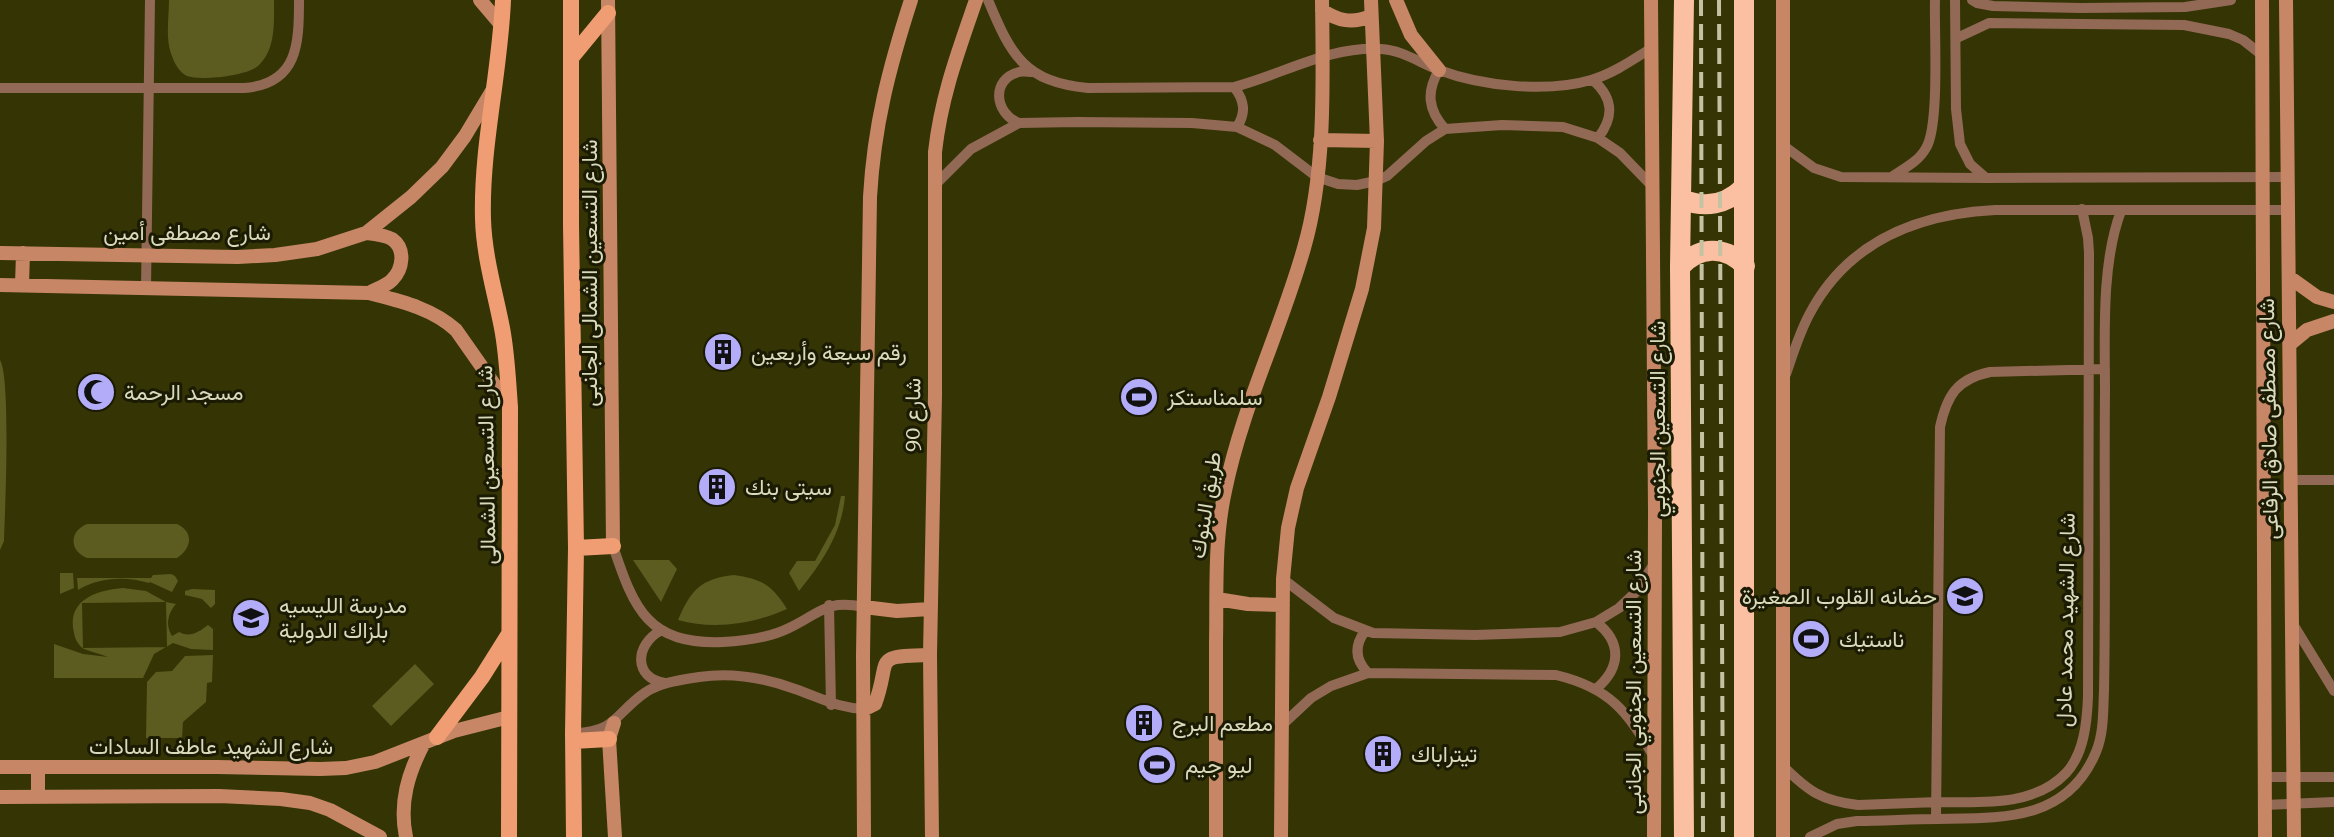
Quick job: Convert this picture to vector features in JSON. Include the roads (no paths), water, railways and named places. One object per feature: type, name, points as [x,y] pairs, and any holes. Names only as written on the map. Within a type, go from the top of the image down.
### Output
[{"type":"highway","name":"شارع التسعين الجنوبي","points":[[1684,0],[1680,267],[1684,837]]},
{"type":"highway","points":[[1744,0],[1744,837]]},
{"type":"highway","points":[[1682,199],[1700,205],[1720,203],[1744,187]]},
{"type":"highway","points":[[1680,267],[1700,252],[1716,250],[1732,255],[1745,266]]},
{"type":"main road","name":"شارع التسعين الشمالى","points":[[503,0],[483,185],[483,224],[506,355],[510,407],[509,837]]},
{"type":"main road","points":[[571,0],[576,548],[574,837]]},
{"type":"main road","points":[[571,58],[608,7]]},
{"type":"main road","points":[[576,548],[613,546]]},
{"type":"main road","points":[[431,740],[482,677],[510,632]]},
{"type":"main road","points":[[573,737],[612,731]]},
{"type":"street","points":[[146,288],[150,0]]},
{"type":"street","points":[[0,88],[256,87],[276,79],[294,57],[299,0]]},
{"type":"street","points":[[480,0],[502,26]]},
{"type":"street","name":"شارع 90","points":[[864,837],[867,276],[872,163],[883,94],[911,0]]},
{"type":"street","name":"شارع 90","points":[[932,837],[930,609],[938,120],[945,88],[976,0]]},
{"type":"street","points":[[988,0],[1007,44],[1033,72],[1073,87],[1234,87],[1322,56],[1347,50],[1372,49],[1395,51],[1461,77],[1516,85],[1564,86],[1593,80],[1650,49]]},
{"type":"street","points":[[1281,837],[1283,579],[1291,507],[1329,397],[1366,274],[1374,228],[1377,141],[1371,0]]},
{"type":"street","points":[[1396,0],[1411,35],[1439,70]]},
{"type":"street","name":"شارع التسعين الجنوبي الجانبى","points":[[1651,0],[1654,837]]},
{"type":"street","points":[[1783,0],[1783,837]]},
{"type":"street","points":[[1893,176],[1916,161],[1931,137],[1935,0]]},
{"type":"street","points":[[1955,0],[1956,109],[1960,144],[1970,164],[1986,178]]},
{"type":"street","points":[[1972,0],[2004,7],[2130,3],[2202,6],[2231,0]]},
{"type":"street","name":"شارع مصطفى صادق الرفاعى","points":[[2262,0],[2262,833]]},
{"type":"street","name":"شارع مصطفى صادق الرفاعى","points":[[2286,0],[2294,837]]},
{"type":"street","points":[[1322,5],[1340,20],[1371,16]]},
{"type":"street","name":"طريق البنوك","points":[[1216,837],[1218,537],[1229,472],[1304,248],[1317,177],[1320,140],[1322,5]]},
{"type":"street","name":"شارع التسعين الشمالى الجانبى","points":[[608,7],[613,546]]},
{"type":"street","points":[[2004,7],[2005,22]]},
{"type":"street","points":[[1957,38],[1989,23],[2005,22],[2184,25],[2229,34],[2243,40],[2262,55]]},
{"type":"street","points":[[1439,70],[1432,82],[1431,107],[1445,129]]},
{"type":"street","points":[[1033,72],[1019,72],[1008,78],[1001,87],[999,99],[1009,119],[1019,123],[1192,123],[1237,127],[1275,145],[1317,177],[1338,184],[1357,185],[1387,176],[1426,141],[1445,129],[1502,125],[1563,127],[1598,138],[1620,153],[1652,186]]},
{"type":"street","points":[[1593,80],[1603,89],[1610,114],[1598,138]]},
{"type":"street","points":[[1234,87],[1243,102],[1244,111],[1237,127]]},
{"type":"street","name":"شارع مصطفى أمين","points":[[0,253],[275,255],[317,249],[366,233],[442,167],[494,88]]},
{"type":"street","points":[[935,185],[971,149],[1019,123]]},
{"type":"street","points":[[1320,140],[1377,141]]},
{"type":"street","points":[[1784,146],[1814,168],[1841,177],[2288,177]]},
{"type":"street","name":"شارع الشهيد محمد عادل","points":[[1783,766],[1811,792],[1838,803],[1994,802],[2042,791],[2066,773],[2078,756],[2087,713],[2088,578],[2088,238],[2082,209]]},
{"type":"street","points":[[1784,379],[1800,335],[1817,301],[1844,268],[1873,244],[1918,223],[1960,212],[2288,210]]},
{"type":"street","name":"شارع الشهيد محمد عادل","points":[[1810,837],[1837,824],[2022,815],[2052,802],[2078,784],[2096,752],[2101,737],[2104,691],[2108,268],[2121,211]]},
{"type":"street","points":[[366,233],[394,241],[402,259],[391,281],[369,293]]},
{"type":"street","points":[[22,285],[23,253]]},
{"type":"street","points":[[2289,277],[2317,297],[2334,302]]},
{"type":"street","points":[[0,285],[369,293],[412,305],[446,320],[510,407]]},
{"type":"street","points":[[2290,344],[2307,330],[2334,321]]},
{"type":"street","points":[[1936,819],[1940,427],[1944,410],[1949,397],[1973,375],[2105,369]]},
{"type":"street","points":[[2291,480],[2334,480]]},
{"type":"street","points":[[613,546],[639,608],[660,631],[682,639],[718,642],[754,639],[789,629],[829,605],[846,604],[897,611],[930,609]]},
{"type":"street","points":[[1283,579],[1334,618],[1373,633],[1545,633],[1596,622],[1619,608],[1636,592],[1655,562]]},
{"type":"street","points":[[2088,578],[2105,577]]},
{"type":"street","points":[[1217,599],[1283,605]]},
{"type":"street","points":[[829,605],[831,705]]},
{"type":"street","points":[[1596,622],[1606,630],[1616,655],[1607,679],[1597,688]]},
{"type":"street","points":[[2292,622],[2334,691]]},
{"type":"street","points":[[660,631],[645,642],[641,660],[648,676],[656,682],[710,675],[743,676],[780,684],[831,705],[865,709],[875,704],[884,666],[889,659],[930,655]]},
{"type":"street","points":[[1365,631],[1358,643],[1357,656],[1368,673]]},
{"type":"street","points":[[1281,726],[1311,698],[1331,686],[1368,673],[1556,675],[1597,688],[1616,703],[1631,720],[1654,757]]},
{"type":"street","points":[[615,837],[612,731],[643,694],[665,683]]},
{"type":"street","name":"شارع الشهيد عاطف السادات","points":[[0,767],[346,768],[375,762],[469,726],[509,717]]},
{"type":"street","points":[[406,837],[403,806],[407,783],[414,762],[431,740]]},
{"type":"street","points":[[38,767],[38,797]]},
{"type":"street","points":[[2264,777],[2334,777]]},
{"type":"street","points":[[0,797],[219,796],[281,799],[310,803],[330,810],[380,837]]},
{"type":"street","points":[[2264,805],[2334,802]]},
{"type":"railway","points":[[1701,0],[1703,837]]},
{"type":"railway","points":[[1719,0],[1723,837]]},
{"type":"place","name":"رقم سبعة وأربعين","points":[[723,352]]},
{"type":"place","name":"مسجد الرحمة","points":[[96,392]]},
{"type":"place","name":"سلمناستكز","points":[[1139,397]]},
{"type":"place","name":"سيتى بنك","points":[[717,487]]},
{"type":"place","name":"حضانه القلوب الصغيرة","points":[[1965,596]]},
{"type":"place","name":"مدرسة الليسيه بلزاك الدولية","points":[[251,618]]},
{"type":"place","name":"ناستيك","points":[[1811,639]]},
{"type":"place","name":"مطعم البرج","points":[[1144,723]]},
{"type":"place","name":"تيتراباك","points":[[1383,754]]},
{"type":"place","name":"ليو جيم","points":[[1157,765]]}]
